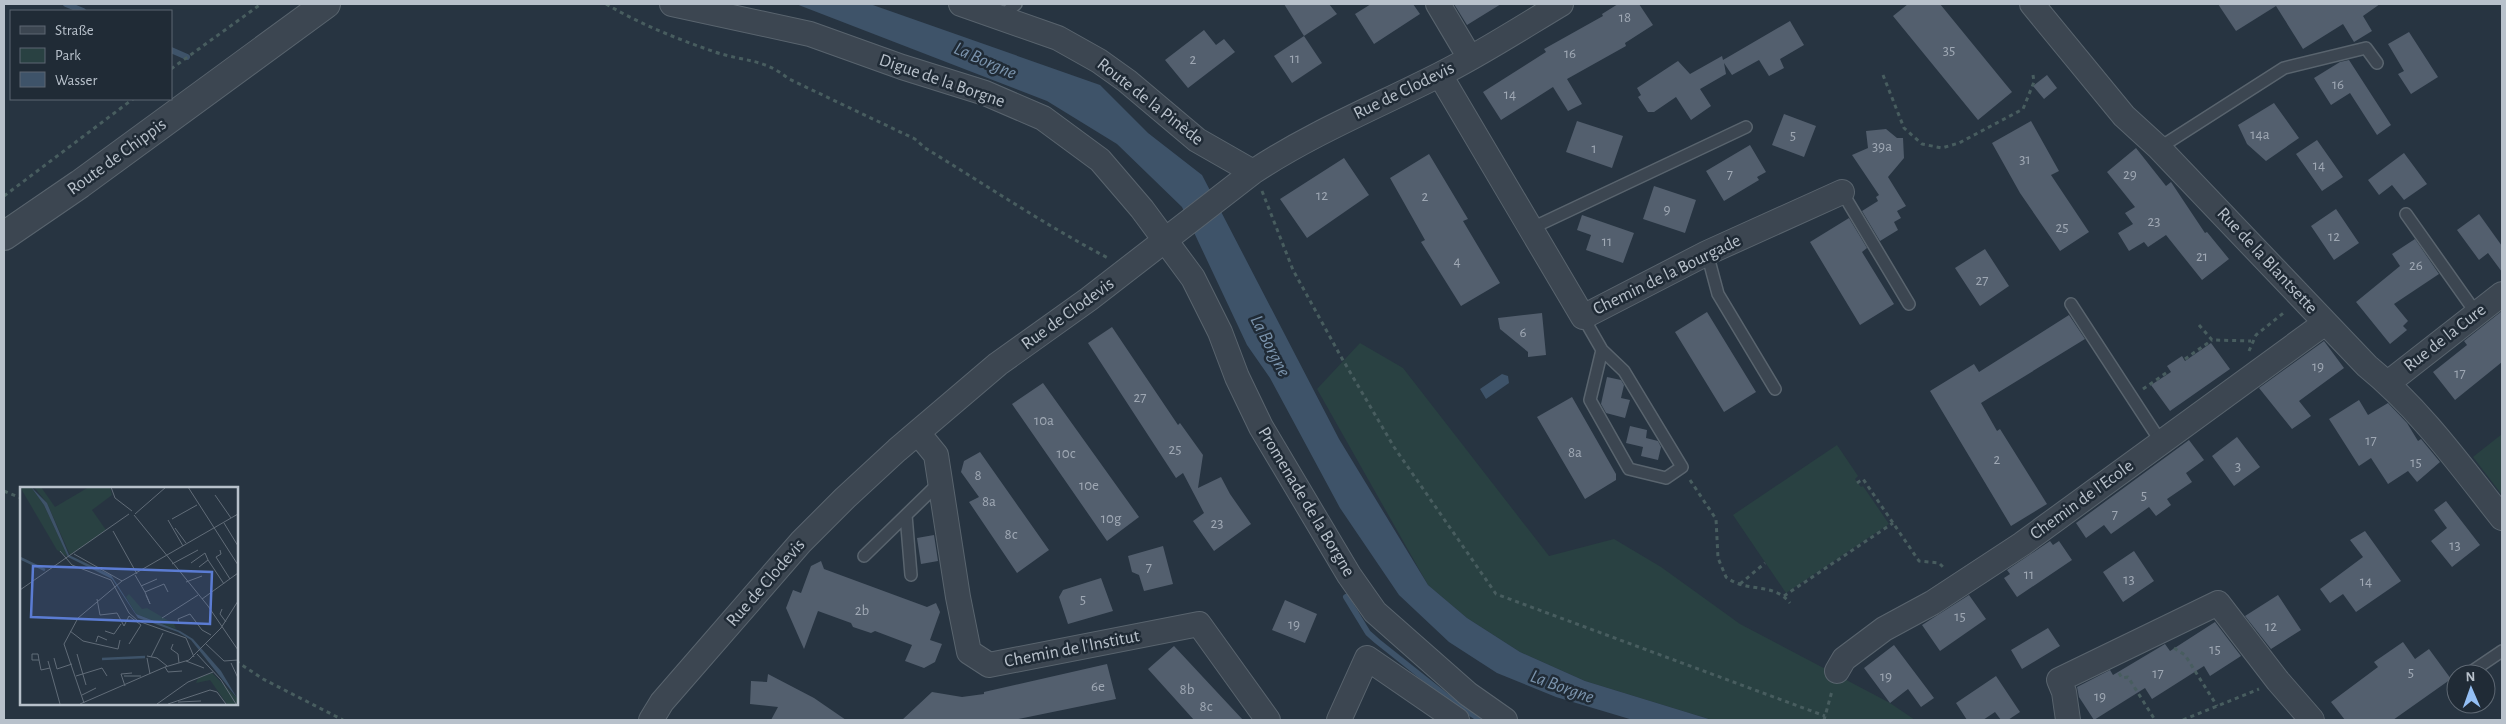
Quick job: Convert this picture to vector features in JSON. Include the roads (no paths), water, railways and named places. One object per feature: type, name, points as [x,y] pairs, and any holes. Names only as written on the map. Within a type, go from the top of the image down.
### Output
[{"type":"street","name":"Route de Chippis","points":[[4,236],[116,158],[326,4]]},
{"type":"street","name":"Digue de la Borgne","points":[[672,4],[810,34],[902,67],[985,93],[1044,118],[1100,160],[1168,237]]},
{"type":"street","name":"Route de la Pinède","points":[[961,4],[1009,10],[1099,61],[1127,81],[1197,140],[1253,172]]},
{"type":"street","points":[[1438,4],[1470,58]]},
{"type":"street","name":"Rue de Clodevis","points":[[651,720],[662,702],[801,542],[845,498],[918,432],[998,364],[1129,268],[1253,172],[1316,133],[1440,75],[1561,4]]},
{"type":"street","name":"Rue de la Blantsette","points":[[2032,4],[2124,116],[2159,148],[2367,366],[2388,383],[2442,442],[2502,518]]},
{"type":"street","name":"Chemin de la Bourgade","points":[[1440,75],[1583,317],[1707,253],[1842,192]]},
{"type":"street","name":"Promenade de la Borgne","points":[[1168,237],[1193,278],[1220,332],[1237,377],[1261,427],[1349,575],[1375,612],[1468,694],[1505,720]]},
{"type":"street","name":"Rue de la Cure","points":[[2388,383],[2502,294]]},
{"type":"street","name":"Chemin de l'Ecole","points":[[1837,671],[1844,659],[1884,629],[1958,586],[2022,544],[2326,323]]},
{"type":"street","name":"Chemin de l'Institut","points":[[918,432],[936,455],[958,597],[969,652],[989,665],[1199,624],[1268,720]]},
{"type":"street","points":[[2068,720],[2064,692],[2058,680],[2111,657],[2218,603],[2278,681],[2312,720]]},
{"type":"street","points":[[1339,720],[1367,658],[1457,720]]},
{"type":"lane","points":[[2159,148],[2284,68],[2366,48],[2377,63]]},
{"type":"lane","points":[[1532,228],[1746,126]]},
{"type":"lane","points":[[1842,192],[1909,304]]},
{"type":"lane","points":[[2406,214],[2476,313]]},
{"type":"lane","points":[[1707,253],[1718,294],[1775,389]]},
{"type":"lane","points":[[2071,304],[2161,442]]},
{"type":"lane","points":[[1583,317],[1602,350],[1624,371],[1682,467],[1666,478],[1629,469],[1590,400],[1602,350]]},
{"type":"lane","points":[[864,556],[940,482]]},
{"type":"lane","points":[[906,516],[911,575]]},
{"type":"lane","points":[[2483,664],[2502,651]]},
{"type":"water","name":"La Borgne","points":[[796,4],[870,4],[1100,85],[1148,133],[1202,175],[1339,439],[1428,585],[1467,618],[1520,652],[1585,681],[1712,720],[1633,720],[1556,697],[1497,673],[1449,642],[1399,595],[1340,508],[1270,378],[1247,345],[1182,207],[1117,144],[1047,101]]},
{"type":"water","points":[[1502,374],[1508,376],[1509,383],[1486,399],[1480,389]]},
{"type":"waterway","points":[[66,4],[81,10]]},
{"type":"waterway","points":[[172,50],[187,57]]},
{"type":"waterway","points":[[1346,597],[1368,633],[1455,703],[1481,720]]}]
